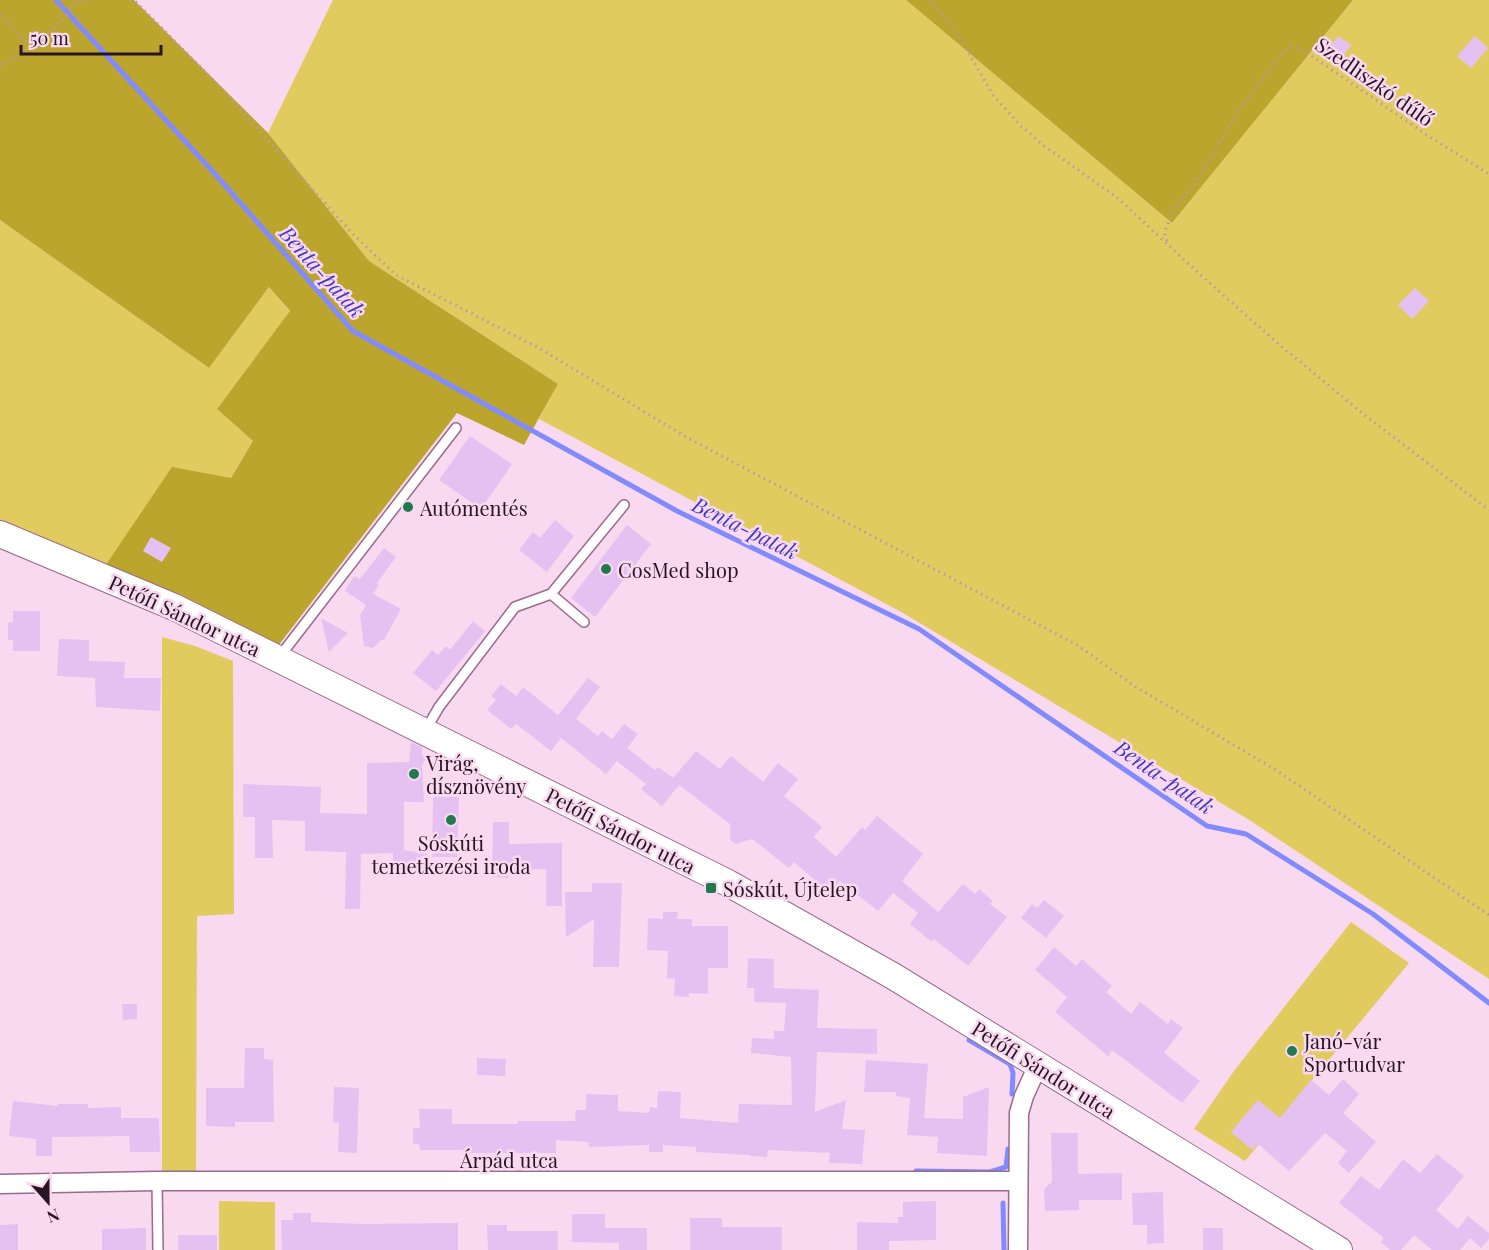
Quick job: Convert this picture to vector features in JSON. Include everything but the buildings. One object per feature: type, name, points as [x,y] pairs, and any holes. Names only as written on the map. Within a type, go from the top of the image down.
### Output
[{"type":"main road","name":"Petőfi Sándor utca","points":[[0,534],[174,607],[279,658],[811,928],[1339,1250]]},
{"type":"street","points":[[1018,1250],[1020,1106],[1038,1065]]},
{"type":"street","name":"Árpád utca","points":[[0,1184],[157,1181],[1018,1181]]},
{"type":"lane","points":[[279,658],[456,428]]},
{"type":"lane","points":[[425,731],[439,707],[515,607],[551,594],[624,505]]},
{"type":"lane","points":[[551,594],[584,622]]},
{"type":"lane","points":[[157,1181],[158,1250]]},
{"type":"path","points":[[0,67],[31,47],[57,24],[76,1],[90,0]]},
{"type":"path","points":[[130,0],[136,2],[218,85],[353,234],[396,275],[539,348],[686,437],[1077,645],[1136,687],[1276,770],[1489,915]]},
{"type":"path","points":[[930,0],[954,28],[993,95],[1020,125],[1043,145],[1119,198],[1275,341],[1353,406],[1489,510]]},
{"type":"path","points":[[0,15],[31,47]]},
{"type":"path","name":"Szedliszkó dűlő","points":[[1168,243],[1165,235],[1166,228],[1176,207],[1196,182],[1237,113],[1282,53],[1291,48],[1300,48],[1427,135],[1489,174]]},
{"type":"shaded area","points":[[0,0],[134,0],[268,133],[369,261],[558,384],[524,445],[457,413],[271,655],[99,575],[172,467],[231,478],[253,441],[217,409],[290,311],[269,287],[209,368],[0,220]]},
{"type":"shaded area","points":[[333,0],[906,0],[1172,223],[1353,0],[1489,0],[1489,979],[1251,821],[903,613],[539,419],[558,384],[369,261],[268,133]]},
{"type":"shaded area","points":[[906,0],[1353,0],[1172,223]]},
{"type":"shaded area","points":[[0,220],[209,368],[269,287],[290,312],[217,409],[253,441],[231,478],[99,575],[0,534]]},
{"type":"shaded area","points":[[162,637],[195,646],[233,661],[234,914],[197,916],[196,1174],[162,1174]]},
{"type":"shaded area","name":"Janó-vár Sportudvar","points":[[1351,922],[1409,963],[1245,1161],[1194,1129],[1234,1071]]},
{"type":"shaded area","points":[[219,1201],[275,1202],[275,1250],[219,1250]]},
{"type":"waterway","name":"Benta-patak","points":[[56,0],[215,174],[353,331],[677,511],[919,629],[1207,826],[1246,834],[1373,914],[1489,1003]]},
{"type":"waterway","points":[[969,1040],[1010,1064],[1013,1073],[1012,1094]]},
{"type":"waterway","points":[[916,1171],[990,1172],[1006,1167],[1008,1149]]},
{"type":"waterway","points":[[1003,1203],[1004,1250]]},
{"type":"place","name":"Autómentés","points":[[408,507]]},
{"type":"place","name":"CosMed shop","points":[[606,569]]},
{"type":"place","name":"Virág, dísznövény","points":[[414,774]]},
{"type":"place","name":"Sóskúti temetkezési iroda","points":[[451,820]]},
{"type":"place","name":"Sóskút, Újtelep","points":[[711,888]]},
{"type":"place","name":"Janó-vár Sportudvar","points":[[1292,1051]]}]
